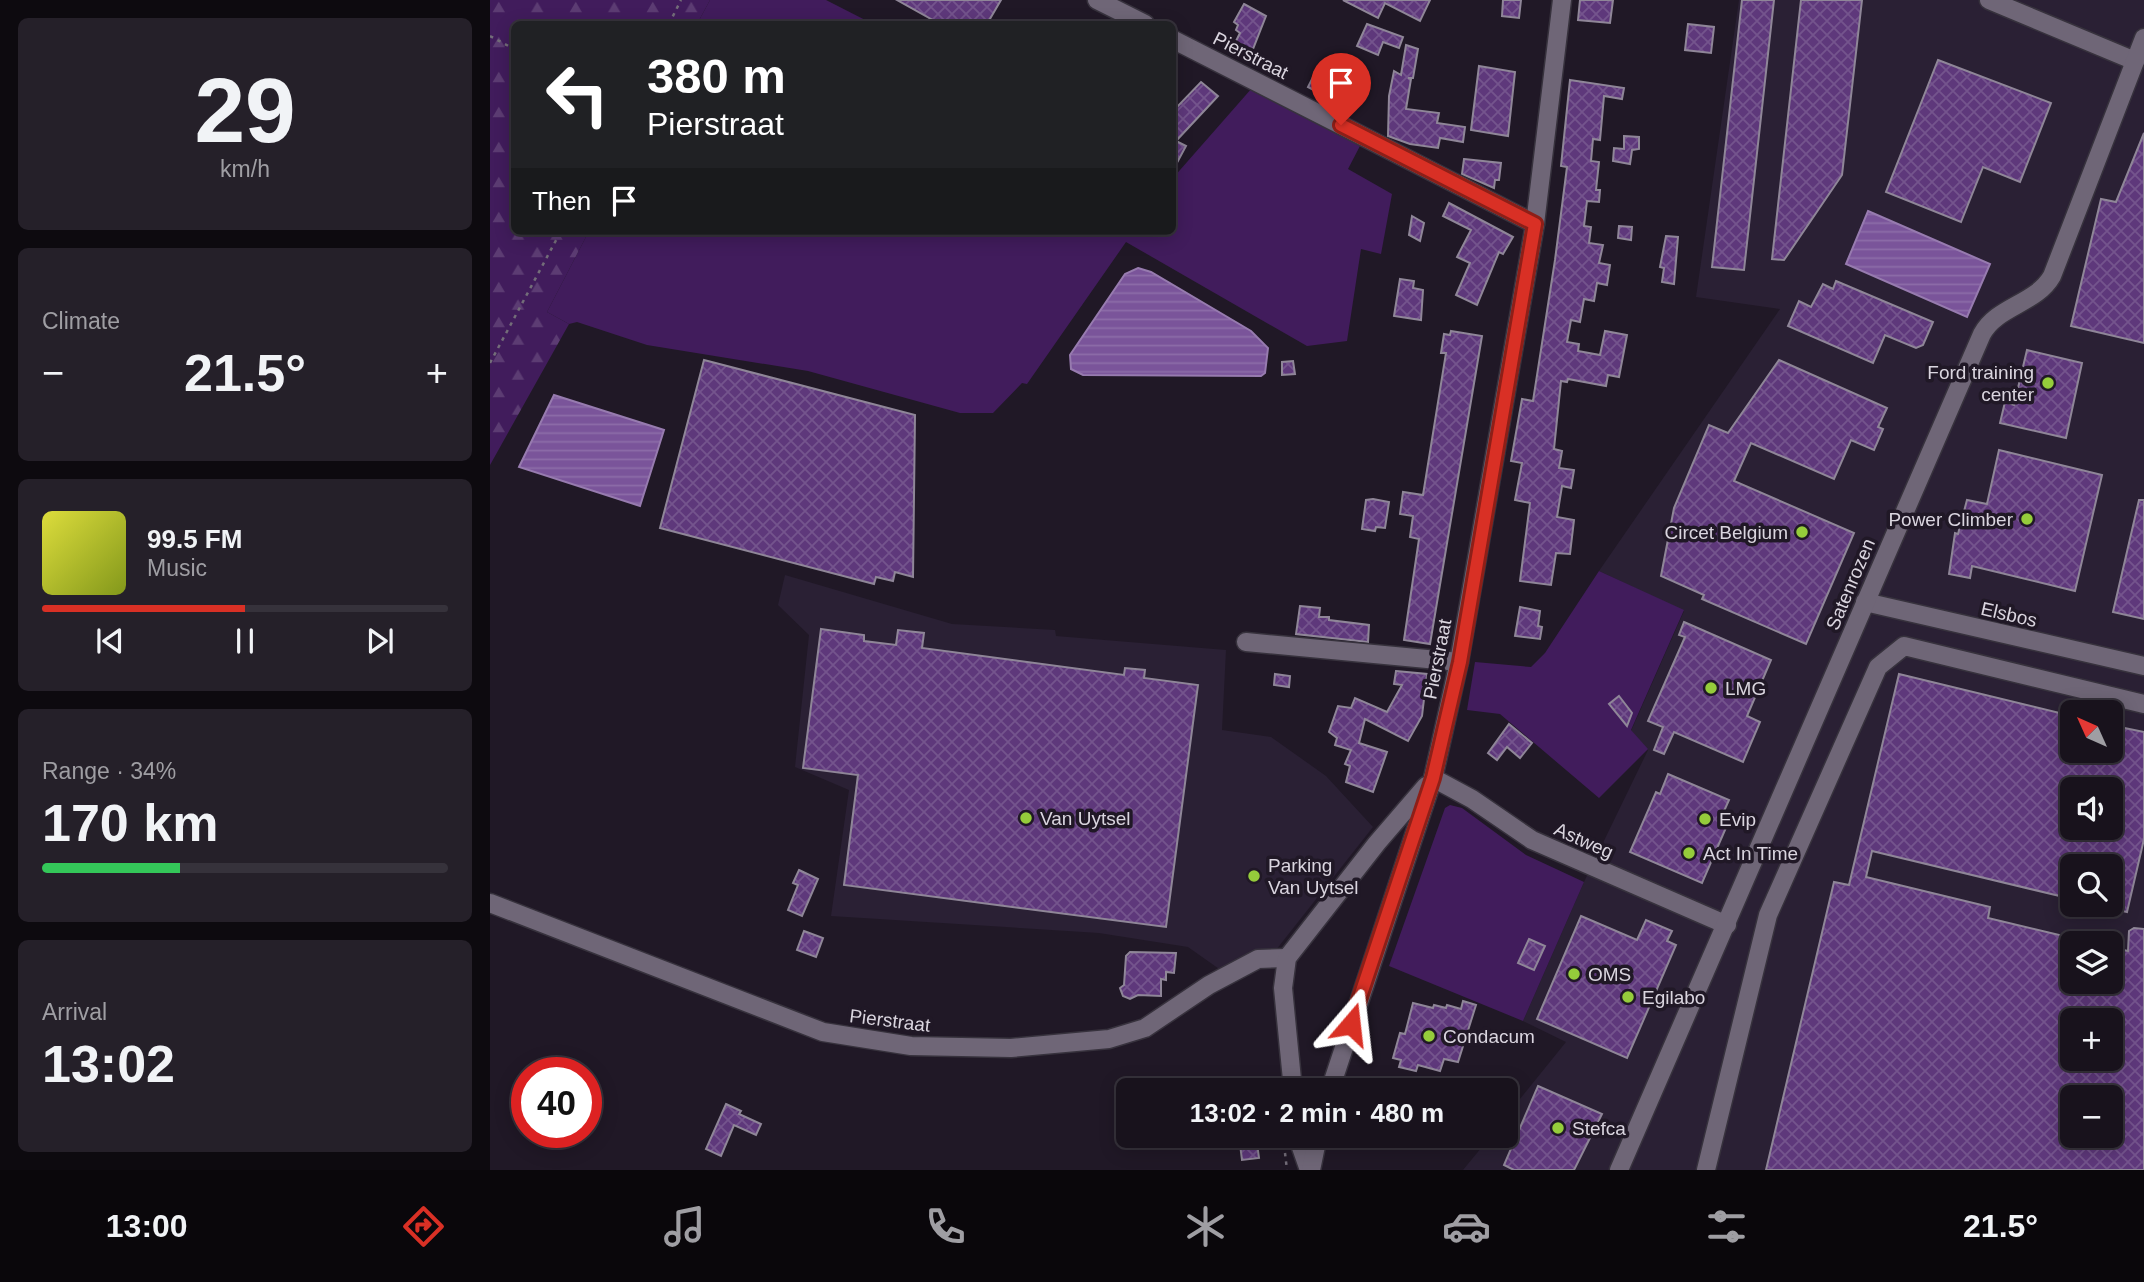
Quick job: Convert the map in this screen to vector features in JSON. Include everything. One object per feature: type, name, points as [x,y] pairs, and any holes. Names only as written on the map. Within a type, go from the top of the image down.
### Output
[{"type":"street","points":[[1097,0],[1139,21]]},
{"type":"street","name":"Pierstraat","points":[[1334,1078],[1433,778],[1460,662],[1535,224],[1562,0]]},
{"type":"street","points":[[1989,0],[2135,61]]},
{"type":"street","name":"Satenrozen","points":[[1619,1170],[1982,334],[1995,319],[2045,287],[2052,276],[2144,38]]},
{"type":"street","name":"Pierstraat","points":[[1176,41],[1535,224]]},
{"type":"street","name":"Elsbos","points":[[1865,602],[2144,666]]},
{"type":"street","points":[[1247,642],[1460,662]]},
{"type":"street","points":[[1706,1170],[1768,915],[1878,667],[1904,646],[2144,704]]},
{"type":"street","points":[[1292,1078],[1283,988],[1287,958],[1377,843],[1433,778]]},
{"type":"street","name":"Astweg","points":[[1433,778],[1472,799],[1532,840],[1727,925]]},
{"type":"street","name":"Pierstraat","points":[[490,903],[824,1032],[911,1046],[1011,1048],[1109,1039],[1145,1028],[1209,985],[1258,959],[1287,958]]},
{"type":"street","points":[[1302,1148],[1310,1170]]},
{"type":"street","points":[[1310,1170],[1315,1148]]},
{"type":"path","points":[[670,21],[681,0]]},
{"type":"path","points":[[490,36],[511,47]]},
{"type":"path","points":[[490,363],[559,235]]},
{"type":"shaded area","points":[[1739,0],[2144,0],[2144,1170],[1463,1170],[1481,1148],[1518,1148],[1518,1101],[1566,1042],[1523,1021],[1584,882],[1648,750],[1631,731],[1684,611],[1599,571],[1780,309],[1696,297]]},
{"type":"shaded area","points":[[1868,211],[1990,264],[1967,317],[1846,264]]},
{"type":"shaded area","points":[[1138,268],[1151,272],[1251,331],[1268,348],[1265,373],[1261,376],[1083,375],[1071,369],[1070,355],[1125,274]]},
{"type":"shaded area","points":[[554,395],[664,430],[640,506],[519,467]]},
{"type":"shaded area","points":[[785,575],[952,624],[1055,630],[1056,636],[1226,650],[1222,730],[1271,737],[1326,776],[1373,827],[1272,955],[1250,952],[1222,971],[1188,947],[1099,933],[831,916],[849,790],[795,767],[809,635],[778,605]]},
{"type":"green space","points":[[490,0],[710,0],[699,21],[511,21],[511,235],[587,235],[547,312],[569,324],[490,465]]},
{"type":"green space","points":[[710,0],[826,0],[867,21],[699,21]]},
{"type":"green space","points":[[1252,88],[1361,144],[1348,169],[1392,194],[1381,254],[1361,249],[1347,341],[1307,346],[1126,242],[1027,384],[1022,383],[993,413],[960,413],[808,371],[647,345],[577,322],[569,324],[547,312],[587,235],[1176,235],[1176,175]]},
{"type":"green space","points":[[1599,571],[1684,610],[1631,730],[1648,749],[1599,798],[1500,714],[1467,710],[1475,662],[1531,667],[1545,653]]},
{"type":"green space","points":[[1450,805],[1462,808],[1526,855],[1584,882],[1523,1021],[1389,966],[1445,808]]},
{"type":"building","points":[[897,0],[1001,0],[989,21],[935,21]]},
{"type":"building","points":[[1343,0],[1430,0],[1420,21],[1385,3],[1378,18]]},
{"type":"building","points":[[1503,0],[1521,0],[1519,18],[1502,16]]},
{"type":"building","points":[[1580,0],[1613,0],[1610,23],[1578,20]]},
{"type":"building","points":[[1742,0],[1774,0],[1744,270],[1712,267]]},
{"type":"building","points":[[1801,0],[1862,0],[1842,175],[1784,260],[1772,259]]},
{"type":"building","points":[[1244,4],[1266,16],[1251,54],[1234,45],[1240,33],[1234,22]]},
{"type":"building","points":[[1367,24],[1403,37],[1399,48],[1383,42],[1378,55],[1357,46]]},
{"type":"building","points":[[1688,24],[1714,27],[1711,53],[1685,50]]},
{"type":"building","points":[[1406,45],[1418,49],[1413,78],[1408,78],[1411,79],[1406,109],[1439,113],[1437,123],[1465,127],[1463,142],[1440,138],[1438,148],[1410,144],[1388,136],[1389,96],[1394,71],[1401,75]]},
{"type":"building","points":[[1938,60],[2051,103],[2020,182],[1983,167],[1961,222],[1886,192]]},
{"type":"building","points":[[1479,66],[1515,72],[1508,136],[1471,130]]},
{"type":"building","points":[[1313,77],[1343,92],[1338,103],[1308,87]]},
{"type":"building","points":[[1570,80],[1624,88],[1622,99],[1604,96],[1600,140],[1593,139],[1591,161],[1599,162],[1596,190],[1600,190],[1599,202],[1587,201],[1584,226],[1591,227],[1589,243],[1603,245],[1599,263],[1610,265],[1607,285],[1597,283],[1594,301],[1584,299],[1580,322],[1571,320],[1567,342],[1579,344],[1578,351],[1600,355],[1605,331],[1627,335],[1619,377],[1608,375],[1606,386],[1568,379],[1567,382],[1561,381],[1554,449],[1562,451],[1559,468],[1574,470],[1571,488],[1562,486],[1557,517],[1574,520],[1570,554],[1556,553],[1551,585],[1520,581],[1530,503],[1515,500],[1522,463],[1511,461],[1522,399],[1533,401],[1555,260],[1567,167],[1561,166]]},
{"type":"building","points":[[1201,82],[1218,96],[1176,141],[1176,104],[1178,106]]},
{"type":"building","points":[[2144,133],[2144,343],[2071,326],[2101,199],[2116,202]]},
{"type":"building","points":[[1624,136],[1639,137],[1639,149],[1632,150],[1630,164],[1613,161],[1614,148],[1624,149]]},
{"type":"building","points":[[1176,141],[1186,146],[1176,165]]},
{"type":"building","points":[[1464,159],[1501,163],[1499,180],[1495,180],[1494,188],[1462,174]]},
{"type":"building","points":[[1449,203],[1513,237],[1503,254],[1499,252],[1477,305],[1456,295],[1470,263],[1457,257],[1471,230],[1443,216]]},
{"type":"building","points":[[1412,216],[1424,223],[1420,241],[1409,235]]},
{"type":"building","points":[[1619,226],[1632,227],[1631,240],[1618,238]]},
{"type":"building","points":[[1666,236],[1678,237],[1674,284],[1662,282],[1664,268],[1660,267]]},
{"type":"building","points":[[1400,279],[1414,281],[1413,288],[1423,290],[1421,320],[1394,316]]},
{"type":"building","points":[[1836,281],[1933,322],[1923,345],[1916,348],[1885,335],[1873,363],[1788,326],[1799,301],[1811,307],[1823,284],[1833,289]]},
{"type":"building","points":[[1451,331],[1482,336],[1430,644],[1404,640],[1419,539],[1410,537],[1413,516],[1400,514],[1403,492],[1423,495],[1446,353],[1441,353],[1444,334],[1450,335]]},
{"type":"building","name":"Ford training center","points":[[2027,350],[2082,363],[2066,438],[2000,423],[2005,402],[2014,405]]},
{"type":"building","points":[[704,360],[915,415],[913,577],[895,572],[893,581],[876,577],[874,584],[660,528]]},
{"type":"building","points":[[1779,360],[1887,408],[1878,427],[1883,429],[1874,450],[1851,440],[1834,479],[1751,443],[1734,481],[1854,533],[1806,644],[1702,599],[1704,595],[1661,576],[1674,508],[1709,425],[1728,433]]},
{"type":"building","points":[[1293,361],[1295,374],[1282,375],[1282,362]]},
{"type":"building","name":"Power Climber","points":[[1999,450],[2102,475],[2075,591],[1972,566],[1970,578],[1949,574],[1955,533],[1958,534],[1967,500],[1987,504]]},
{"type":"building","points":[[1366,500],[1389,502],[1385,528],[1376,527],[1375,531],[1362,529]]},
{"type":"building","points":[[2139,500],[2144,500],[2144,619],[2113,612]]},
{"type":"building","points":[[1300,606],[1320,608],[1319,617],[1329,617],[1329,620],[1369,625],[1368,642],[1296,634]]},
{"type":"building","points":[[1520,607],[1540,611],[1540,639],[1515,636]]},
{"type":"building","name":"LMG","points":[[1684,622],[1771,660],[1747,716],[1760,722],[1743,762],[1674,732],[1664,754],[1654,750],[1663,727],[1648,721],[1685,637],[1679,635]]},
{"type":"building","name":"Van Uytsel","points":[[821,629],[864,635],[864,641],[896,645],[898,630],[924,633],[922,648],[1124,675],[1125,668],[1145,670],[1144,678],[1198,685],[1166,927],[844,885],[858,775],[803,768]]},
{"type":"building","points":[[1396,671],[1427,674],[1422,716],[1408,741],[1365,719],[1359,743],[1387,752],[1373,792],[1346,782],[1350,766],[1345,764],[1351,750],[1335,745],[1337,738],[1329,732],[1338,706],[1351,708],[1355,698],[1387,712],[1402,685],[1394,684]]},
{"type":"building","points":[[1275,674],[1290,676],[1289,687],[1274,685]]},
{"type":"building","points":[[1899,674],[2060,713],[2060,763],[2123,763],[2123,728],[2144,732],[2144,839],[2127,912],[2123,911],[2123,854],[2060,854],[2060,896],[1872,851],[1866,877],[1990,907],[1988,918],[2060,935],[2060,994],[2123,994],[2123,950],[2128,951],[2129,931],[2134,928],[2144,929],[2144,1170],[1766,1170],[1834,882],[1849,885]]},
{"type":"building","points":[[1619,696],[1632,713],[1627,726],[1609,704]]},
{"type":"building","points":[[1509,724],[1532,743],[1520,758],[1507,747],[1497,760],[1488,753]]},
{"type":"building","points":[[1668,774],[1729,800],[1720,820],[1728,823],[1702,883],[1630,852],[1656,792],[1660,794]]},
{"type":"building","points":[[799,870],[818,879],[802,916],[788,910],[798,885],[793,883]]},
{"type":"building","points":[[1581,916],[1637,940],[1646,920],[1672,931],[1667,941],[1676,945],[1627,1058],[1537,1019]]},
{"type":"building","points":[[804,931],[823,938],[816,957],[797,950]]},
{"type":"building","points":[[1529,939],[1545,946],[1534,970],[1518,963]]},
{"type":"building","points":[[1130,952],[1176,953],[1174,973],[1166,972],[1166,980],[1161,979],[1161,996],[1138,995],[1130,999],[1123,996],[1120,988],[1124,985],[1126,956]]},
{"type":"building","name":"Condacum","points":[[1463,1001],[1476,1005],[1458,1062],[1444,1059],[1440,1071],[1418,1065],[1416,1071],[1399,1067],[1401,1060],[1393,1058],[1400,1033],[1405,1034],[1413,1003],[1433,1008],[1434,1005],[1446,1008],[1447,1005],[1461,1009]]},
{"type":"building","name":"Stefca","points":[[1538,1086],[1602,1114],[1574,1170],[1514,1170],[1504,1165],[1511,1148],[1518,1148],[1518,1132]]},
{"type":"building","points":[[726,1104],[741,1111],[739,1114],[761,1124],[756,1135],[734,1125],[721,1156],[706,1149]]},
{"type":"building","points":[[1240,1148],[1258,1148],[1259,1158],[1242,1160]]},
{"type":"place","name":"Ford training center","points":[[2048,383]]},
{"type":"place","name":"Power Climber","points":[[2027,519]]},
{"type":"place","name":"Circet Belgium","points":[[1802,532]]},
{"type":"place","name":"LMG","points":[[1711,688]]},
{"type":"place","name":"Van Uytsel","points":[[1026,818]]},
{"type":"place","name":"Evip","points":[[1705,819]]},
{"type":"place","name":"Act In Time","points":[[1689,853]]},
{"type":"place","name":"Parking Van Uytsel","points":[[1254,876]]},
{"type":"place","name":"OMS","points":[[1574,974]]},
{"type":"place","name":"Egilabo","points":[[1628,997]]},
{"type":"place","name":"Condacum","points":[[1429,1036]]},
{"type":"place","name":"Stefca","points":[[1558,1128]]},
{"type":"route","points":[[1341,125],[1535,224],[1460,662],[1444,732],[1433,778],[1351,1024]]}]
